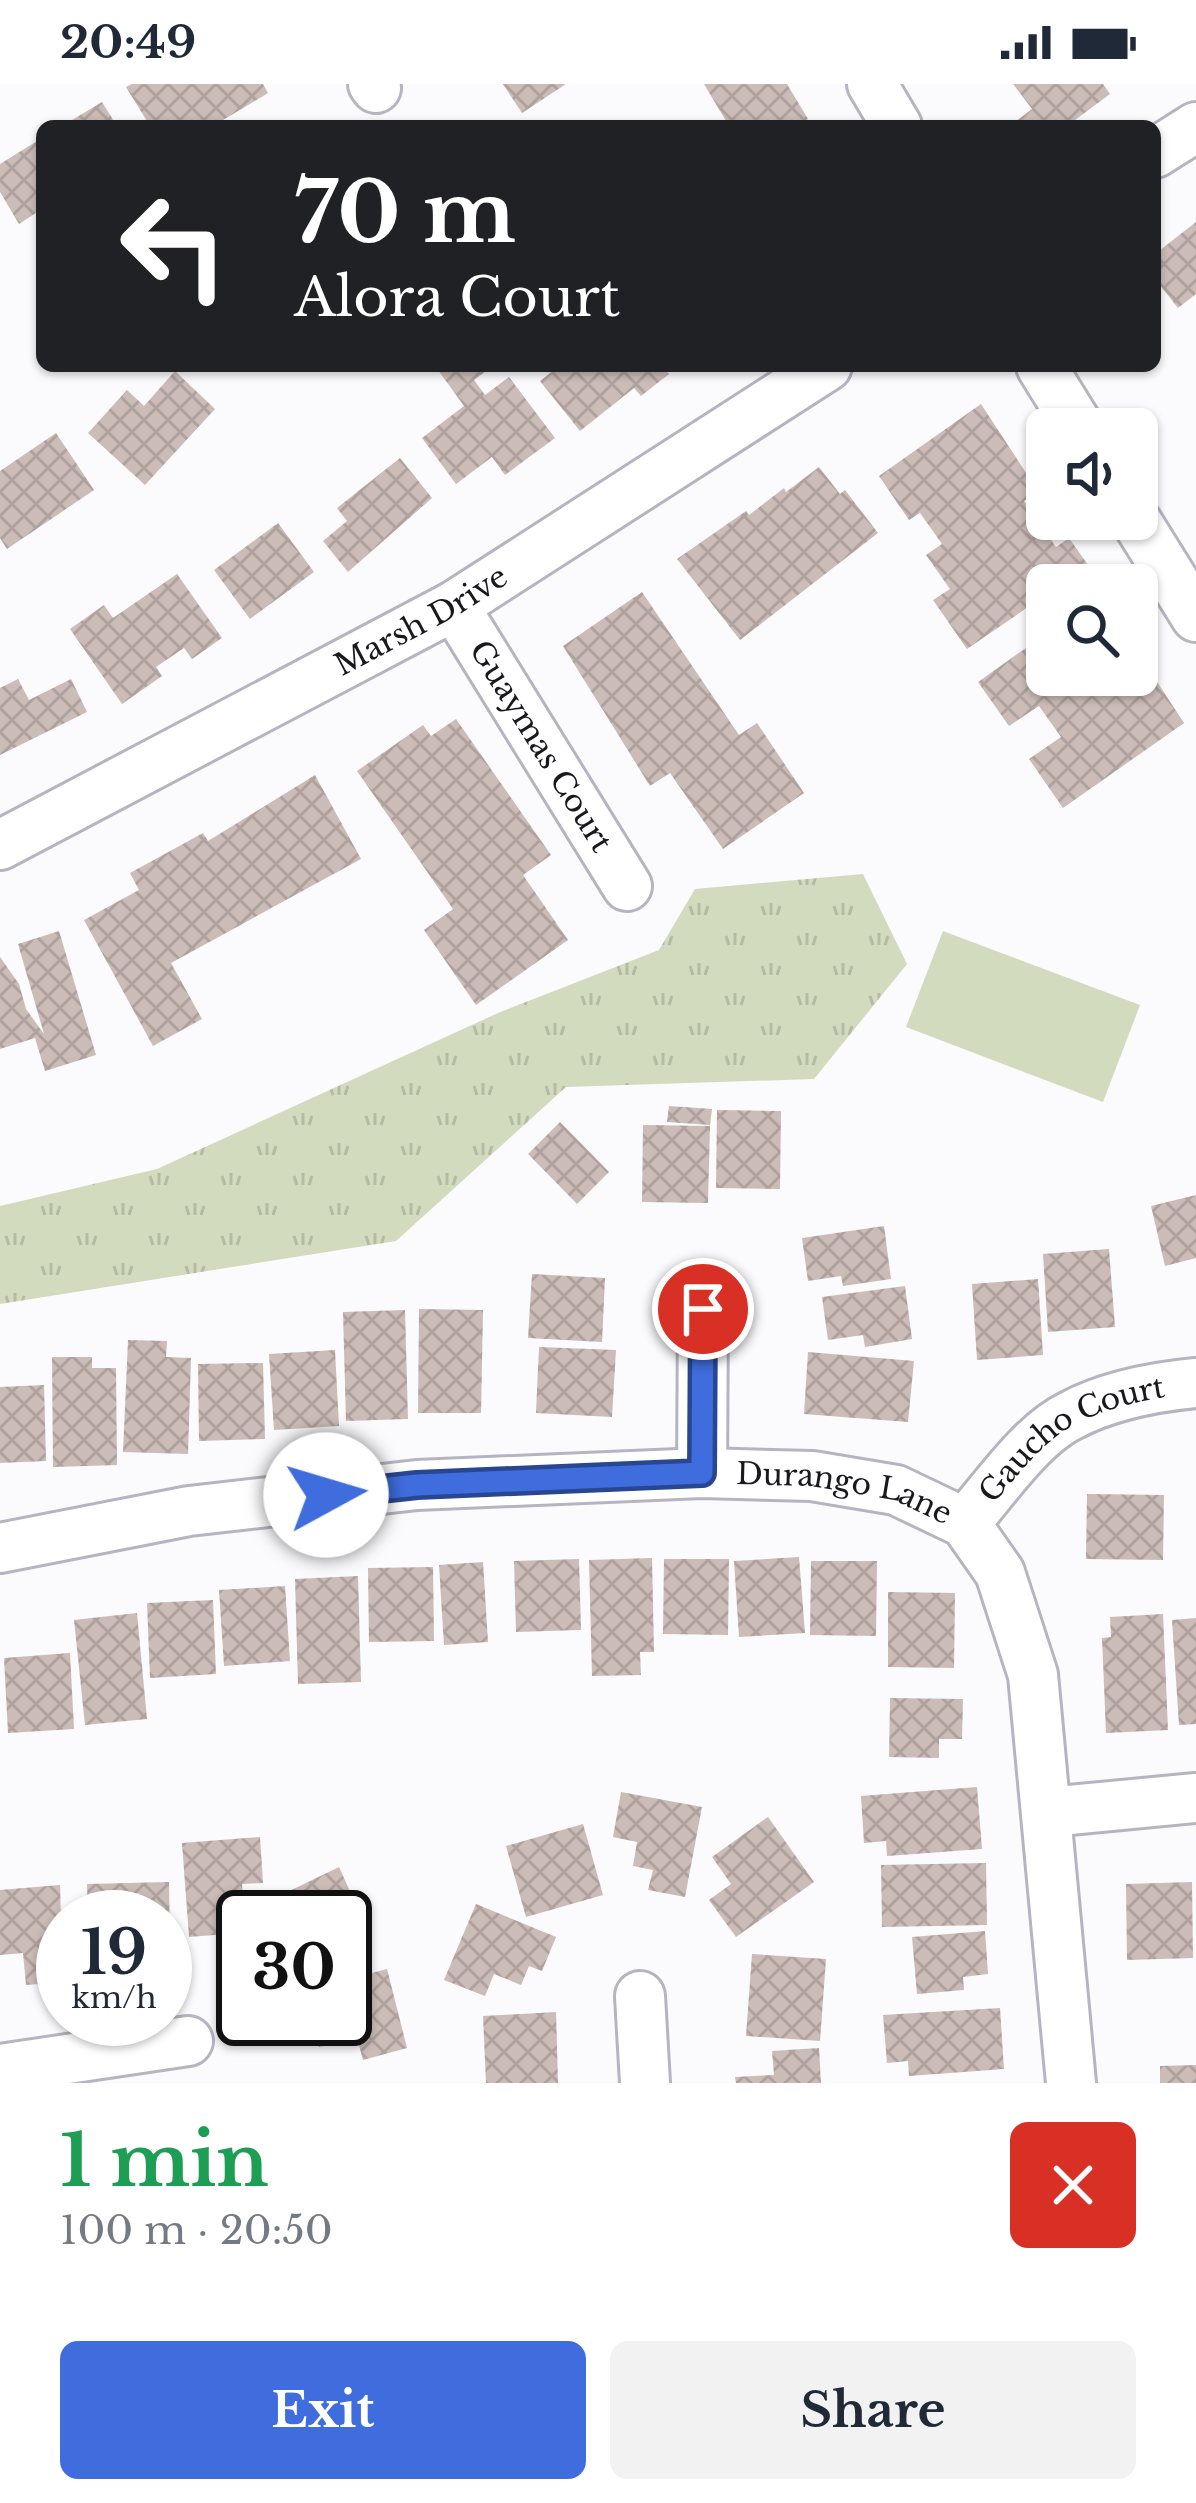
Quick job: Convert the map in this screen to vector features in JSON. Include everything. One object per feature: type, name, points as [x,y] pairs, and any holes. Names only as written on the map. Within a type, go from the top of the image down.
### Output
[{"type":"street","points":[[872,84],[893,120]]},
{"type":"street","points":[[1161,150],[1196,127]]},
{"type":"street","name":"Marsh Drive","points":[[0,845],[454,606],[818,372]]},
{"type":"street","points":[[1045,372],[1067,408]]},
{"type":"street","points":[[1149,540],[1196,617]]},
{"type":"street","name":"Guaymas Court","points":[[454,606],[627,886]]},
{"type":"street","points":[[702,1473],[703,1309]]},
{"type":"street","name":"Gaucho Court","points":[[965,1523],[1025,1453],[1067,1416],[1152,1388],[1196,1383]]},
{"type":"street","name":"Durango Lane","points":[[0,1548],[189,1511],[394,1487],[702,1473],[812,1476],[896,1490],[965,1523],[1000,1573],[1033,1675],[1071,2083]]},
{"type":"street","points":[[1048,1812],[1196,1798]]},
{"type":"street","points":[[640,1996],[645,2083]]},
{"type":"street","points":[[0,2069],[154,2046]]},
{"type":"green space","points":[[863,874],[907,964],[814,1079],[566,1087],[396,1241],[0,1304],[0,1206],[157,1169],[498,1013],[659,950],[695,889]]},
{"type":"green space","points":[[943,931],[1140,1005],[1103,1102],[906,1027]]},
{"type":"building","points":[[263,84],[268,93],[223,120],[146,120],[126,87]]},
{"type":"building","points":[[503,84],[566,84],[522,113]]},
{"type":"building","points":[[704,84],[787,84],[808,119],[806,120],[725,120]]},
{"type":"building","points":[[1013,84],[1103,84],[1110,94],[1075,120],[1018,120],[1032,109]]},
{"type":"building","points":[[102,102],[113,120],[72,120]]},
{"type":"building","points":[[36,142],[36,213],[19,224],[0,192],[0,164]]},
{"type":"building","points":[[1196,222],[1196,294],[1178,308],[1161,287],[1161,249]]},
{"type":"building","points":[[176,372],[215,409],[145,485],[88,433],[127,390],[144,406]]},
{"type":"building","points":[[439,372],[485,372],[474,380],[485,395],[509,377],[555,438],[505,475],[492,457],[456,484],[422,438],[464,406]]},
{"type":"building","points":[[551,372],[669,374],[641,396],[634,388],[580,431],[540,381]]},
{"type":"building","points":[[981,404],[1026,473],[1026,540],[1051,540],[1056,547],[1070,540],[1087,564],[1026,564],[1026,608],[967,649],[933,600],[950,589],[926,555],[942,544],[920,513],[909,520],[879,476]]},
{"type":"building","points":[[56,433],[94,490],[7,549],[0,538],[0,471]]},
{"type":"building","points":[[400,458],[432,498],[348,572],[323,541],[347,521],[337,508]]},
{"type":"building","points":[[819,467],[840,494],[845,490],[878,533],[740,640],[677,559]]},
{"type":"building","points":[[278,523],[314,572],[250,619],[214,570]]},
{"type":"building","points":[[177,574],[222,638],[192,659],[184,648],[156,667],[162,676],[122,704],[70,629],[104,605],[113,618]]},
{"type":"building","points":[[642,592],[739,735],[757,723],[804,793],[723,849],[670,773],[650,786],[563,646]]},
{"type":"building","points":[[1026,648],[1026,696],[1158,696],[1158,683],[1184,723],[1063,808],[1029,759],[1061,737],[1039,706],[1009,726],[978,682]]},
{"type":"building","points":[[18,679],[29,700],[71,679],[87,712],[0,755],[0,688]]},
{"type":"building","points":[[456,719],[551,855],[523,875],[568,940],[476,1005],[424,930],[453,909],[357,771],[423,725],[431,736]]},
{"type":"building","points":[[315,775],[361,859],[171,963],[202,1019],[153,1046],[84,920],[139,890],[130,873],[203,833],[208,841]]},
{"type":"building","points":[[59,931],[96,1055],[45,1071],[35,1038],[0,1049],[0,957],[44,1034],[18,944]]},
{"type":"building","points":[[669,1106],[712,1109],[710,1125],[667,1122]]},
{"type":"building","points":[[717,1110],[781,1111],[780,1189],[716,1188]]},
{"type":"building","points":[[560,1122],[609,1172],[577,1204],[528,1154]]},
{"type":"building","points":[[643,1125],[710,1126],[708,1203],[642,1202]]},
{"type":"building","points":[[1196,1195],[1196,1258],[1165,1266],[1151,1206]]},
{"type":"building","points":[[884,1226],[891,1279],[843,1286],[841,1276],[808,1281],[802,1238]]},
{"type":"building","points":[[1109,1249],[1115,1327],[1048,1332],[1043,1254]]},
{"type":"building","points":[[532,1274],[605,1278],[602,1342],[528,1338]]},
{"type":"building","points":[[1038,1279],[1043,1355],[977,1360],[972,1284]]},
{"type":"building","points":[[905,1286],[912,1339],[865,1347],[863,1335],[828,1340],[822,1297]]},
{"type":"building","points":[[419,1309],[483,1310],[481,1413],[418,1413]]},
{"type":"building","points":[[405,1310],[408,1419],[346,1421],[343,1312]]},
{"type":"building","points":[[128,1340],[167,1341],[166,1357],[191,1358],[188,1454],[123,1452]]},
{"type":"building","points":[[539,1347],[616,1350],[612,1417],[536,1413]]},
{"type":"building","points":[[335,1350],[339,1426],[274,1430],[269,1354]]},
{"type":"building","points":[[808,1352],[914,1361],[908,1422],[804,1414]]},
{"type":"building","points":[[52,1357],[92,1357],[92,1368],[116,1368],[117,1465],[53,1467]]},
{"type":"building","points":[[263,1363],[265,1439],[199,1441],[198,1364]]},
{"type":"building","points":[[44,1385],[46,1461],[0,1463],[0,1387]]},
{"type":"building","points":[[1087,1494],[1164,1495],[1163,1560],[1086,1559]]},
{"type":"building","points":[[799,1557],[805,1633],[739,1637],[734,1561]]},
{"type":"building","points":[[652,1558],[654,1652],[640,1652],[641,1675],[592,1676],[589,1560]]},
{"type":"building","points":[[579,1559],[581,1630],[516,1632],[514,1561]]},
{"type":"building","points":[[664,1559],[729,1559],[728,1635],[663,1634]]},
{"type":"building","points":[[811,1561],[877,1561],[876,1636],[810,1635]]},
{"type":"building","points":[[483,1562],[488,1642],[444,1645],[439,1565]]},
{"type":"building","points":[[433,1567],[434,1641],[369,1642],[368,1568]]},
{"type":"building","points":[[358,1576],[361,1682],[298,1684],[295,1579]]},
{"type":"building","points":[[285,1586],[290,1661],[224,1666],[219,1590]]},
{"type":"building","points":[[888,1592],[955,1593],[954,1668],[888,1667]]},
{"type":"building","points":[[213,1600],[216,1674],[150,1678],[147,1603]]},
{"type":"building","points":[[137,1613],[147,1719],[85,1725],[74,1620]]},
{"type":"building","points":[[1163,1614],[1168,1730],[1106,1733],[1102,1638],[1111,1637],[1110,1617]]},
{"type":"building","points":[[1196,1618],[1196,1724],[1179,1725],[1172,1620]]},
{"type":"building","points":[[70,1653],[74,1729],[8,1733],[4,1658]]},
{"type":"building","points":[[890,1698],[963,1699],[962,1739],[939,1739],[939,1758],[889,1757]]},
{"type":"building","points":[[977,1787],[982,1849],[887,1856],[886,1841],[864,1843],[861,1796]]},
{"type":"building","points":[[621,1792],[702,1807],[685,1897],[648,1890],[653,1870],[633,1866],[637,1842],[613,1837]]},
{"type":"building","points":[[768,1817],[814,1882],[736,1937],[709,1900],[731,1884],[712,1857]]},
{"type":"building","points":[[583,1824],[603,1895],[526,1917],[506,1846]]},
{"type":"building","points":[[260,1837],[263,1883],[242,1884],[242,1890],[216,1890],[216,1935],[192,1937],[192,1890],[186,1890],[182,1843]]},
{"type":"building","points":[[986,1863],[987,1925],[882,1927],[881,1865]]},
{"type":"building","points":[[339,1867],[349,1890],[292,1890]]},
{"type":"building","points":[[169,1882],[169,1890],[87,1890],[87,1884]]},
{"type":"building","points":[[1192,1882],[1193,1958],[1127,1960],[1126,1884]]},
{"type":"building","points":[[60,1885],[60,1890],[36,1890],[36,1984],[26,1985],[23,1953],[0,1955],[0,1890]]},
{"type":"building","points":[[476,1904],[556,1937],[542,1971],[529,1966],[521,1985],[494,1974],[485,1996],[444,1980]]},
{"type":"building","points":[[985,1931],[988,1974],[963,1977],[964,1990],[917,1994],[912,1937]]},
{"type":"building","points":[[752,1954],[826,1959],[820,2041],[746,2036]]},
{"type":"building","points":[[387,1969],[407,2048],[363,2060],[359,2046],[372,2046],[372,1973]]},
{"type":"building","points":[[1000,2008],[1004,2069],[909,2076],[908,2061],[887,2063],[883,2015]]},
{"type":"building","points":[[556,2012],[558,2083],[486,2083],[483,2016]]},
{"type":"building","points":[[819,2048],[821,2083],[736,2083],[735,2077],[774,2075],[772,2051]]},
{"type":"building","points":[[1196,2065],[1196,2083],[1160,2083],[1160,2066]]},
{"type":"route","points":[[326,1495],[417,1485],[702,1473],[703,1309]]}]
